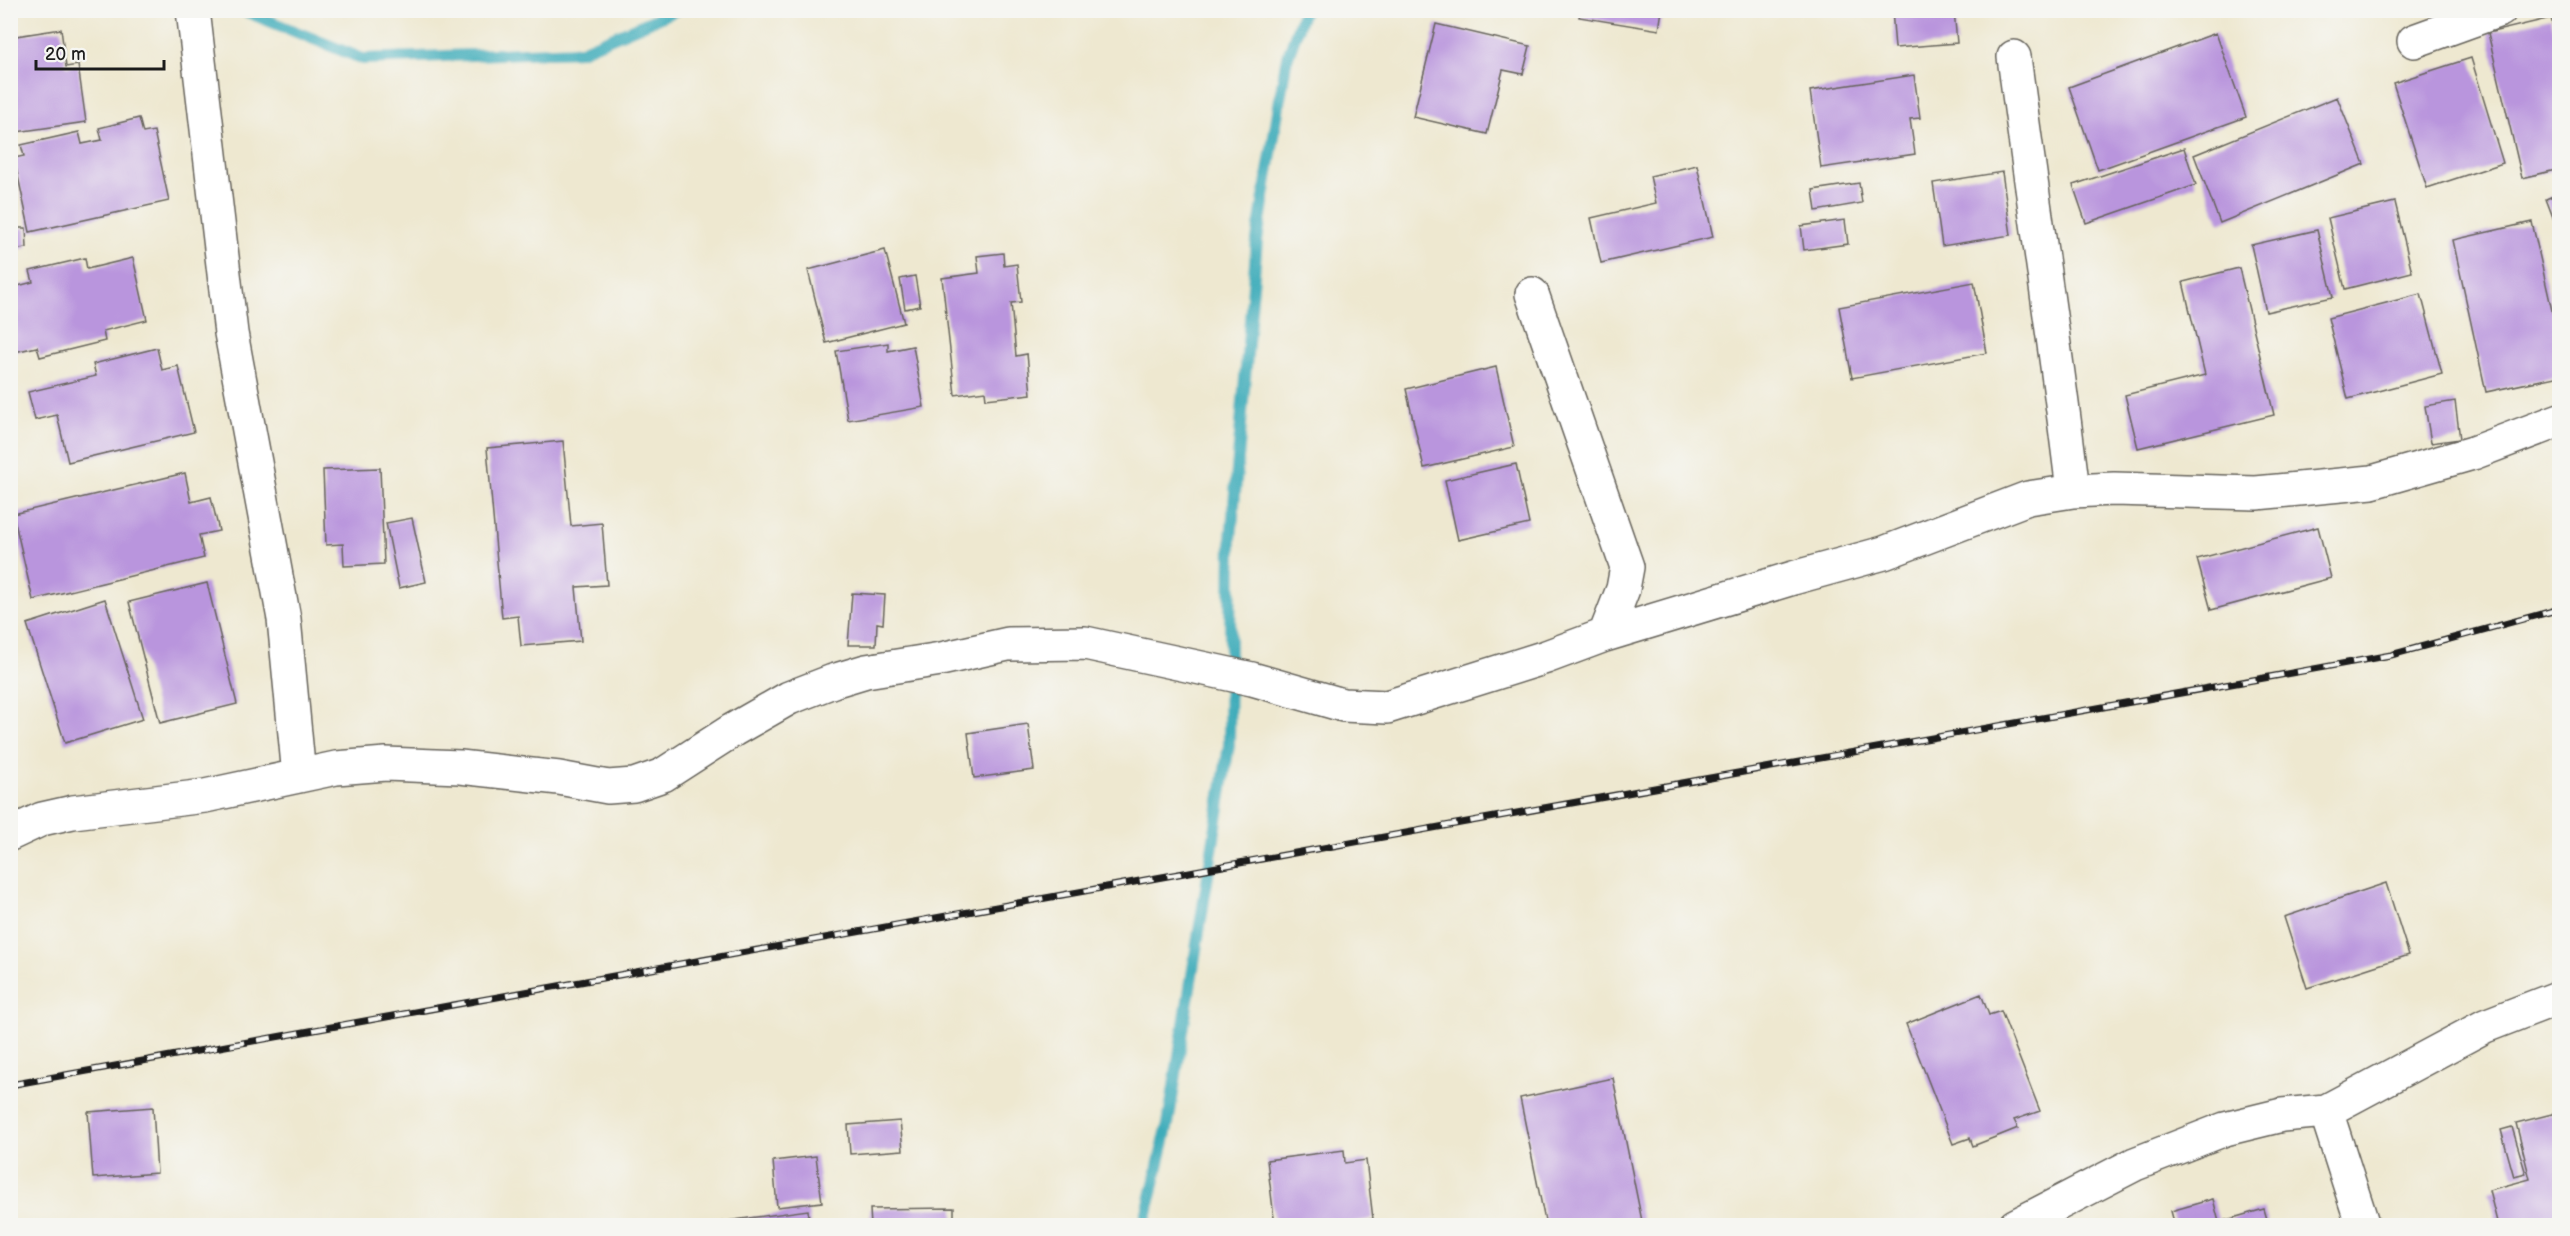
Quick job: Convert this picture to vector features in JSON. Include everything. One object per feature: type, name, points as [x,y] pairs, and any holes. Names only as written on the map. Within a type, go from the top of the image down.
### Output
[{"type":"street","points":[[193,10],[231,333],[284,620],[299,776]]},
{"type":"street","points":[[2414,40],[2500,10]]},
{"type":"street","points":[[2014,57],[2039,250],[2057,352],[2073,491]]},
{"type":"street","points":[[1532,294],[1627,567],[1623,589],[1605,635]]},
{"type":"street","points":[[10,834],[42,819],[73,812],[205,796],[336,768],[386,764],[459,768],[559,778],[608,787],[634,785],[663,775],[733,730],[789,698],[833,681],[866,671],[941,659],[1008,644],[1085,644],[1252,679],[1343,705],[1387,707],[1546,657],[1605,635],[1884,553],[2028,498],[2073,491],[2114,489],[2256,493],[2372,482],[2473,453],[2559,420]]},
{"type":"street","points":[[2015,1226],[2135,1164],[2225,1130],[2282,1115],[2326,1111],[2486,1026],[2559,997]]},
{"type":"street","points":[[2326,1111],[2363,1226]]},
{"type":"building","points":[[1581,10],[1662,10],[1659,30],[1579,17]]},
{"type":"building","points":[[1892,10],[1954,10],[1957,43],[1895,48]]},
{"type":"building","points":[[2551,18],[2560,54],[2560,169],[2522,178],[2488,33]]},
{"type":"building","points":[[1436,24],[1530,46],[1523,74],[1503,70],[1487,134],[1413,117]]},
{"type":"building","points":[[61,29],[66,67],[78,65],[86,122],[10,133],[10,37]]},
{"type":"building","points":[[2216,33],[2246,117],[2098,170],[2069,87]]},
{"type":"building","points":[[2471,58],[2503,163],[2427,188],[2393,83]]},
{"type":"building","points":[[1914,75],[1920,118],[1910,119],[1915,154],[1821,168],[1810,91]]},
{"type":"building","points":[[2337,97],[2364,164],[2220,223],[2194,155]]},
{"type":"building","points":[[139,118],[143,133],[154,131],[169,201],[30,232],[14,158],[24,156],[21,145],[79,132],[82,144],[102,140],[99,128]]},
{"type":"building","points":[[2184,148],[2196,185],[2086,223],[2073,185]]},
{"type":"building","points":[[1697,165],[1713,237],[1601,263],[1591,218],[1656,203],[1650,176]]},
{"type":"building","points":[[10,167],[18,228],[26,228],[27,248],[10,250]]},
{"type":"building","points":[[2002,172],[2011,235],[1942,246],[1933,183]]},
{"type":"building","points":[[1859,183],[1862,203],[1816,211],[1813,190]]},
{"type":"building","points":[[2560,193],[2560,224],[2556,225],[2546,199]]},
{"type":"building","points":[[2395,202],[2412,272],[2345,289],[2328,218]]},
{"type":"building","points":[[1845,220],[1848,244],[1804,250],[1801,226]]},
{"type":"building","points":[[2532,222],[2560,346],[2560,376],[2486,392],[2453,240]]},
{"type":"building","points":[[2317,230],[2333,297],[2266,312],[2251,245]]},
{"type":"building","points":[[2560,249],[2560,266],[2559,266],[2554,251]]},
{"type":"building","points":[[885,250],[904,323],[826,343],[808,270]]},
{"type":"building","points":[[1003,253],[1004,266],[1017,264],[1021,302],[1011,303],[1016,356],[1027,354],[1031,394],[986,399],[985,391],[955,395],[942,278],[979,273],[977,256]]},
{"type":"building","points":[[85,258],[87,269],[133,258],[147,320],[103,331],[105,341],[40,357],[37,347],[10,353],[10,288],[33,282],[30,271]]},
{"type":"building","points":[[2239,268],[2274,415],[2138,448],[2125,395],[2205,375],[2183,282]]},
{"type":"building","points":[[915,276],[920,306],[905,309],[900,279]]},
{"type":"building","points":[[1974,282],[1987,353],[1852,378],[1839,307]]},
{"type":"building","points":[[2421,294],[2442,374],[2348,399],[2328,318]]},
{"type":"building","points":[[888,343],[888,351],[913,346],[924,407],[848,420],[836,351]]},
{"type":"building","points":[[157,348],[162,370],[178,366],[194,432],[68,462],[57,415],[35,420],[28,392],[96,376],[93,364]]},
{"type":"building","points":[[1496,367],[1514,447],[1424,468],[1406,389]]},
{"type":"building","points":[[2455,401],[2460,439],[2431,443],[2425,406]]},
{"type":"building","points":[[563,441],[571,526],[602,523],[607,585],[576,587],[581,641],[521,646],[518,616],[502,618],[487,448]]},
{"type":"building","points":[[1516,464],[1529,524],[1458,540],[1445,480]]},
{"type":"building","points":[[380,468],[384,564],[344,566],[343,544],[326,545],[323,470]]},
{"type":"building","points":[[185,473],[191,502],[211,497],[219,531],[199,535],[204,558],[33,600],[13,514]]},
{"type":"building","points":[[412,518],[426,582],[399,588],[386,523]]},
{"type":"building","points":[[2318,527],[2331,578],[2211,610],[2197,559]]},
{"type":"building","points":[[207,583],[237,704],[160,723],[129,602]]},
{"type":"building","points":[[852,593],[885,595],[883,624],[877,623],[876,645],[848,645]]},
{"type":"building","points":[[105,599],[143,719],[65,743],[27,624]]},
{"type":"building","points":[[1028,724],[1034,770],[974,778],[968,733]]},
{"type":"building","points":[[2386,883],[2409,955],[2307,988],[2284,917]]},
{"type":"building","points":[[1981,994],[1989,1015],[2001,1011],[2040,1111],[2014,1120],[2018,1128],[1973,1146],[1970,1138],[1953,1144],[1906,1024]]},
{"type":"building","points":[[1613,1078],[1643,1226],[1546,1226],[1520,1098]]},
{"type":"building","points":[[153,1107],[157,1173],[93,1178],[88,1112]]},
{"type":"building","points":[[2560,1112],[2560,1226],[2523,1226],[2522,1222],[2498,1226],[2489,1190],[2530,1179],[2516,1123]]},
{"type":"building","points":[[900,1121],[903,1150],[850,1154],[848,1125]]},
{"type":"building","points":[[2512,1127],[2526,1174],[2514,1177],[2501,1130]]},
{"type":"building","points":[[1344,1150],[1345,1163],[1366,1160],[1373,1219],[1327,1226],[1275,1226],[1267,1160]]},
{"type":"building","points":[[816,1156],[822,1202],[777,1207],[773,1161]]},
{"type":"building","points":[[2213,1199],[2219,1222],[2264,1209],[2269,1226],[2175,1226],[2171,1211]]},
{"type":"building","points":[[954,1208],[954,1226],[871,1226],[870,1209]]},
{"type":"building","points":[[808,1210],[810,1226],[720,1226],[720,1222]]},
{"type":"waterway","points":[[242,10],[363,59],[581,51],[677,10]]},
{"type":"waterway","points":[[1144,1226],[1168,1124],[1229,745],[1231,539],[1257,240],[1286,62],[1304,10]]},
{"type":"railway","points":[[10,1085],[2391,655],[2560,609]]}]
